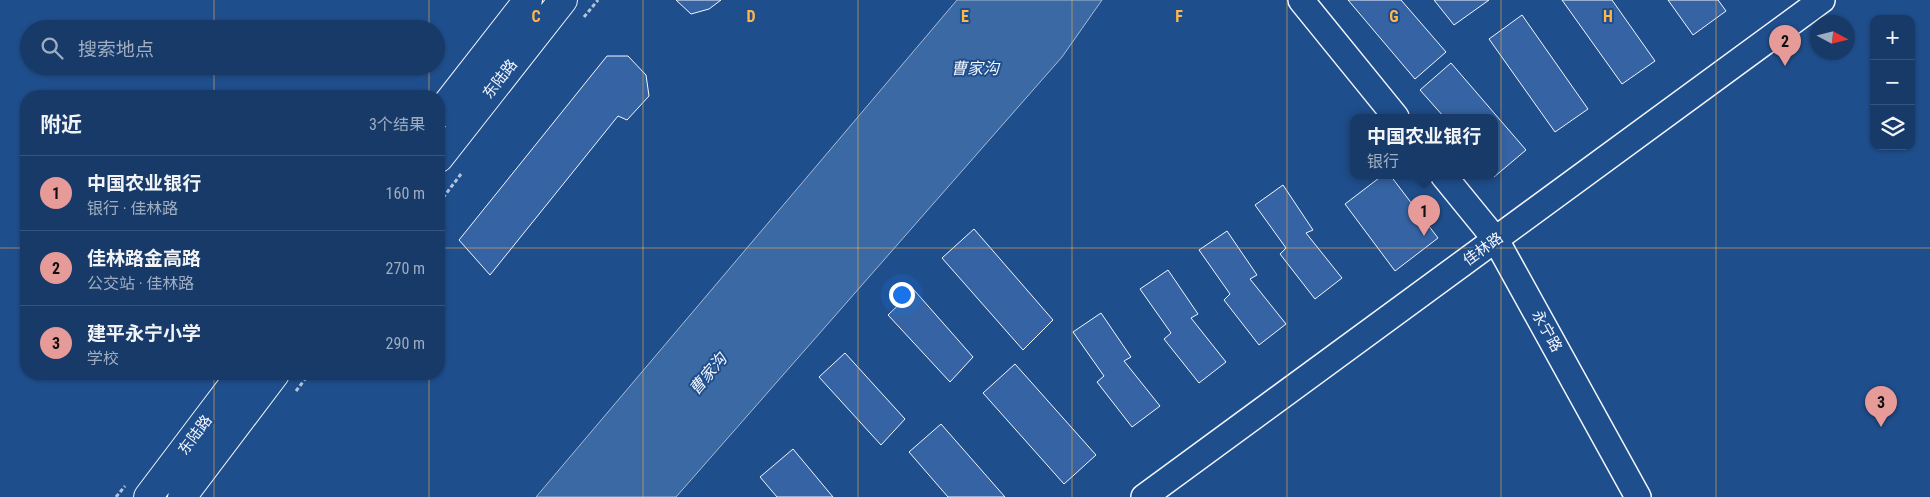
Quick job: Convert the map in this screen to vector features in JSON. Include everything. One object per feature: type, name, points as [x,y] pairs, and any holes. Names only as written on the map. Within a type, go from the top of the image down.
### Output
[{"type":"main road","name":"东陆路","points":[[445,106],[528,0]]},
{"type":"main road","name":"东陆路","points":[[445,150],[563,0]]},
{"type":"main road","name":"东陆路","points":[[148,497],[236,380]]},
{"type":"main road","name":"东陆路","points":[[182,497],[270,380]]},
{"type":"street","points":[[1301,0],[1394,114]]},
{"type":"street","name":"佳林路","points":[[1144,497],[1822,0]]},
{"type":"street","name":"永宁路","points":[[1446,179],[1496,240],[1638,497]]},
{"type":"water","name":"曹家沟","points":[[957,0],[1102,0],[1062,57],[676,497],[536,497]]},
{"type":"building","points":[[676,0],[721,0],[709,9],[691,14]]},
{"type":"building","points":[[1348,0],[1401,0],[1446,52],[1415,79]]},
{"type":"building","points":[[1434,0],[1489,0],[1454,25]]},
{"type":"building","points":[[1562,0],[1612,0],[1655,61],[1622,84]]},
{"type":"building","points":[[1668,0],[1718,0],[1726,11],[1693,35]]},
{"type":"building","points":[[1522,15],[1588,109],[1555,132],[1489,39]]},
{"type":"building","points":[[607,56],[628,56],[646,75],[649,96],[627,120],[618,116],[490,275],[459,240]]},
{"type":"building","points":[[1451,63],[1495,114],[1441,114],[1420,90]]},
{"type":"building","points":[[1498,118],[1526,150],[1498,174]]},
{"type":"building","points":[[1378,179],[1393,179],[1438,238],[1395,271],[1345,204]]},
{"type":"building","points":[[1283,185],[1313,230],[1306,233],[1342,278],[1315,299],[1280,254],[1286,248],[1255,205]]},
{"type":"building","points":[[974,229],[1053,320],[1023,350],[942,258]]},
{"type":"building","points":[[1227,231],[1257,275],[1250,279],[1286,324],[1259,345],[1224,300],[1230,294],[1199,250]]},
{"type":"building","points":[[1168,270],[1198,314],[1191,318],[1226,362],[1199,383],[1164,339],[1171,333],[1140,289]]},
{"type":"building","points":[[914,290],[973,357],[950,382],[888,315]]},
{"type":"building","points":[[1101,313],[1131,357],[1124,361],[1160,406],[1132,427],[1097,382],[1104,376],[1073,332]]},
{"type":"building","points":[[845,353],[905,419],[881,445],[819,377]]},
{"type":"building","points":[[1015,364],[1096,455],[1064,484],[983,393]]},
{"type":"building","points":[[941,424],[1005,497],[948,497],[909,452]]},
{"type":"building","points":[[793,449],[833,497],[777,497],[760,477]]},
{"type":"place","name":"佳林路金高路","points":[[1785,66]]},
{"type":"place","name":"中国农业银行","points":[[1424,236]]},
{"type":"place","name":"建平永宁小学","points":[[1881,427]]}]
